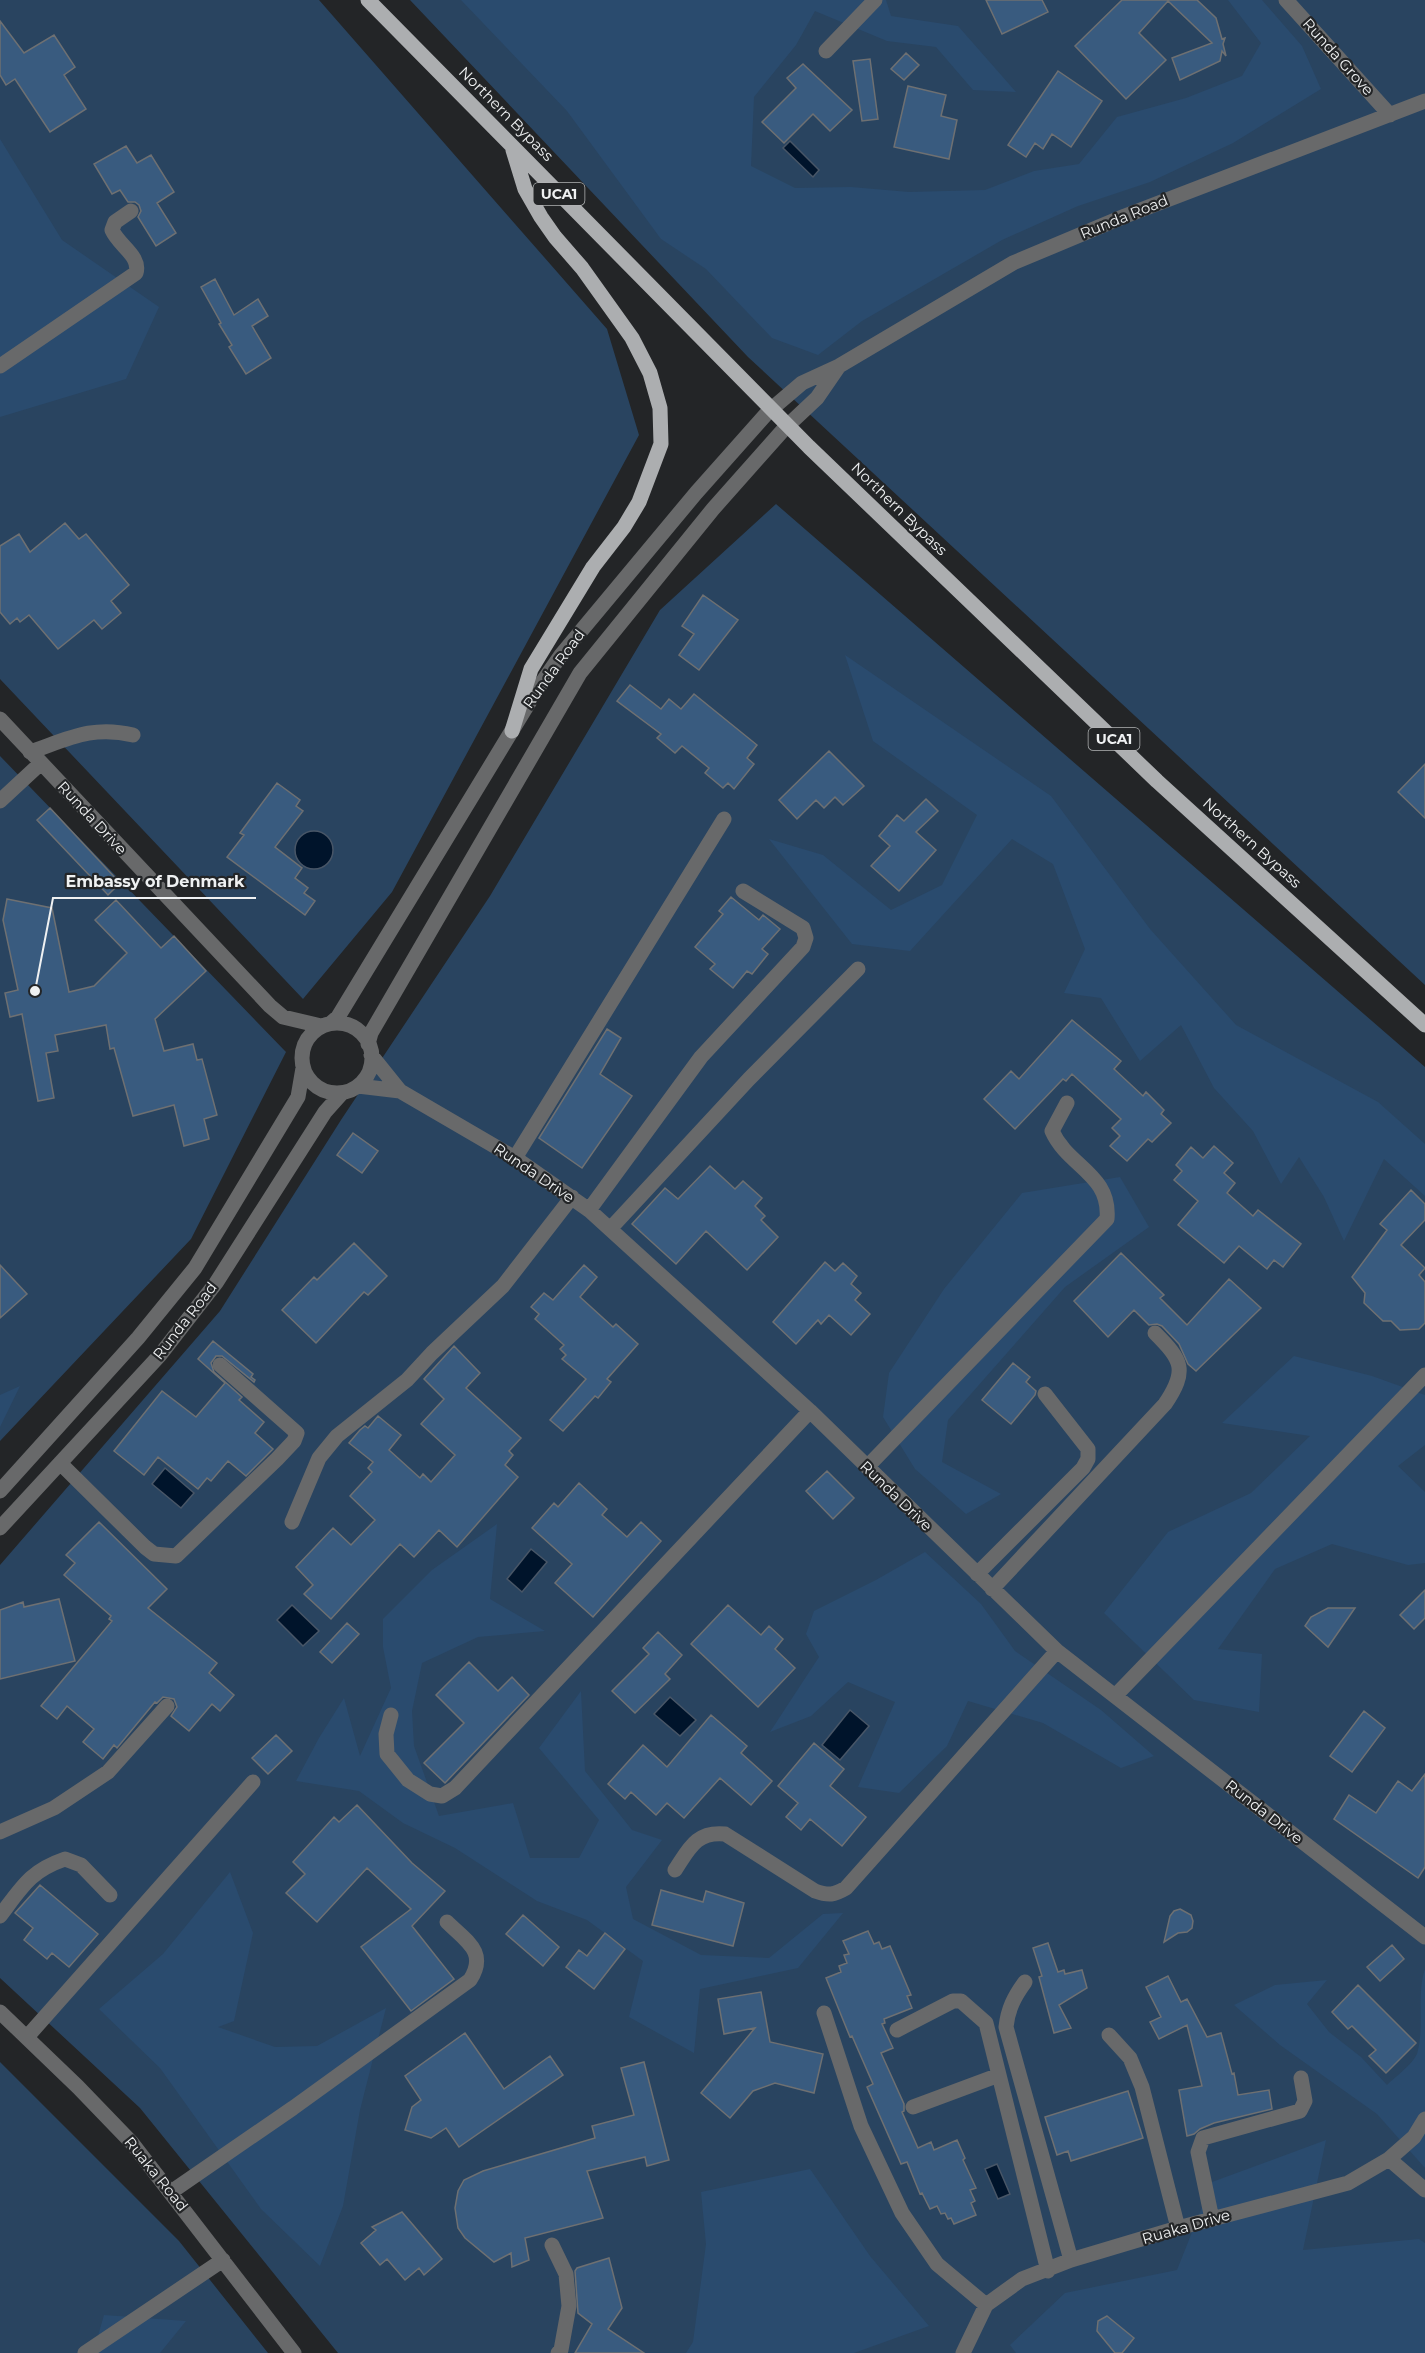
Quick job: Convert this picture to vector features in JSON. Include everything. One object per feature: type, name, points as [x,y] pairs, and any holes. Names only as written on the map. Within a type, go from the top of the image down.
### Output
[{"type":"main road","name":"Northern Bypass","points":[[368,0],[809,447],[1157,781],[1425,1025]]},
{"type":"main road","points":[[512,147],[525,189],[541,217],[582,268],[632,338],[650,373],[660,408],[661,444],[634,510],[624,527],[593,567],[531,669],[512,731]]},
{"type":"street","points":[[826,51],[875,0]]},
{"type":"street","name":"Runda Grove","points":[[1286,0],[1390,115]]},
{"type":"street","name":"Runda Road","points":[[326,1025],[338,1017],[512,731],[561,655],[696,493],[768,412],[802,383],[839,366],[1013,263],[1125,216],[1425,102]]},
{"type":"street","points":[[0,366],[136,273],[138,266],[135,259],[120,243],[112,230],[115,222],[131,211]]},
{"type":"street","name":"Runda Road","points":[[370,1049],[371,1033],[580,673],[713,509],[784,429],[817,398],[839,366]]},
{"type":"street","name":"Runda Drive","points":[[0,719],[270,1006],[283,1017],[326,1025],[351,1026],[359,1031],[400,1091],[515,1158],[589,1210],[810,1411],[1057,1651],[1425,1937]]},
{"type":"street","points":[[30,752],[91,732],[108,730],[133,735]]},
{"type":"street","points":[[0,801],[41,763]]},
{"type":"street","points":[[515,1158],[724,819]]},
{"type":"street","points":[[589,1210],[701,1057],[803,947],[806,938],[802,928],[743,891]]},
{"type":"street","points":[[610,1229],[749,1079],[858,969]]},
{"type":"street","points":[[283,1017],[303,1046]]},
{"type":"street","points":[[326,1025],[313,1032],[303,1046],[301,1059],[303,1068],[314,1085],[332,1093],[342,1093],[358,1086],[367,1077],[370,1068],[370,1049]]},
{"type":"street","name":"Runda Road","points":[[0,1491],[138,1338],[195,1268],[298,1097],[303,1068]]},
{"type":"street","points":[[358,1086],[400,1091]]},
{"type":"street","name":"Runda Road","points":[[0,1528],[160,1355],[216,1283],[325,1112],[342,1093]]},
{"type":"street","points":[[867,1467],[1107,1219],[1108,1203],[1095,1180],[1058,1145],[1052,1131],[1067,1103]]},
{"type":"street","points":[[292,1522],[319,1458],[337,1436],[407,1380],[432,1353],[503,1286],[572,1197]]},
{"type":"street","points":[[992,1589],[1166,1404],[1179,1377],[1179,1363],[1174,1352],[1155,1332]]},
{"type":"street","points":[[60,1463],[145,1547],[154,1554],[176,1556],[277,1459],[294,1441],[297,1433],[220,1365]]},
{"type":"street","points":[[1115,1696],[1425,1375]]},
{"type":"street","points":[[977,1574],[1083,1468],[1088,1459],[1088,1449],[1045,1394]]},
{"type":"street","points":[[391,1714],[387,1734],[387,1754],[408,1780],[430,1794],[442,1796],[455,1788],[810,1411]]},
{"type":"street","points":[[675,1870],[691,1846],[701,1837],[712,1832],[725,1834],[815,1891],[835,1895],[846,1888],[1057,1651]]},
{"type":"street","points":[[0,1832],[54,1808],[108,1772],[167,1706]]},
{"type":"street","points":[[27,2037],[253,1782]]},
{"type":"street","points":[[0,1916],[27,1881],[44,1866],[65,1859],[81,1865],[110,1896]]},
{"type":"street","points":[[171,2192],[470,1980],[478,1964],[477,1955],[470,1944],[447,1922]]},
{"type":"street","points":[[1025,1982],[1015,1996],[1008,2013],[1006,2027],[1071,2260]]},
{"type":"street","points":[[897,2031],[953,2001],[961,2001],[986,2023],[1048,2271]]},
{"type":"street","name":"Ruaka Road","points":[[0,2012],[78,2086],[132,2143],[294,2353]]},
{"type":"street","points":[[825,2013],[861,2126],[902,2213],[937,2264],[986,2305]]},
{"type":"street","points":[[1109,2035],[1130,2058],[1143,2087],[1178,2228]]},
{"type":"street","points":[[913,2107],[999,2075]]},
{"type":"street","points":[[1212,2219],[1198,2152],[1203,2138],[1300,2111],[1305,2101],[1301,2078]]},
{"type":"street","name":"Ruaka Drive","points":[[963,2353],[986,2305],[1022,2279],[1048,2271],[1071,2260],[1178,2228],[1348,2183],[1389,2159],[1414,2137],[1425,2119]]},
{"type":"street","points":[[1389,2159],[1425,2190]]},
{"type":"street","points":[[552,2245],[566,2274],[569,2306],[561,2350],[558,2353]]},
{"type":"street","points":[[86,2353],[224,2260]]},
{"type":"shaded area","points":[[0,0],[319,0],[607,329],[639,435],[392,892],[303,999],[0,679]]},
{"type":"shaded area","points":[[410,0],[1425,0],[1425,985],[748,357]]},
{"type":"shaded area","points":[[461,0],[886,0],[891,16],[958,26],[1016,92],[973,90],[936,47],[887,41],[815,11],[796,45],[754,97],[751,166],[795,188],[851,187],[909,192],[985,190],[1034,171],[1079,164],[1117,117],[1186,98],[1242,76],[1261,43],[1228,0],[1262,0],[1302,46],[1321,89],[1233,143],[1150,182],[1078,206],[1002,240],[862,321],[818,355],[772,338],[706,269],[661,239],[567,111]]},
{"type":"shaded area","points":[[0,139],[62,240],[159,307],[126,379],[0,417]]},
{"type":"shaded area","points":[[790,141],[819,170],[813,177],[783,148]]},
{"type":"shaded area","points":[[776,504],[1425,1067],[1425,2353],[338,2353],[140,2108],[0,1978],[0,1565],[220,1311],[341,1120],[490,896],[660,610]]},
{"type":"shaded area","points":[[845,655],[1051,796],[1150,929],[1236,1025],[1378,1102],[1425,1144],[1425,1196],[1384,1159],[1344,1241],[1324,1197],[1299,1157],[1281,1184],[1253,1131],[1214,1088],[1181,1025],[1140,1061],[1101,998],[1064,993],[1085,949],[1053,864],[1012,839],[910,951],[852,944],[769,839],[823,855],[891,910],[942,885],[977,815],[873,741]]},
{"type":"shaded area","points":[[0,756],[286,1052],[191,1239],[0,1441]]},
{"type":"shaded area","points":[[314,831],[328,836],[333,850],[328,864],[314,869],[300,864],[295,850],[300,836]]},
{"type":"shaded area","points":[[1120,1177],[1149,1227],[1065,1287],[948,1420],[942,1462],[1001,1494],[966,1514],[915,1469],[883,1417],[889,1373],[944,1289],[1022,1193]]},
{"type":"shaded area","points":[[1294,1356],[1372,1376],[1425,1395],[1425,1445],[1398,1466],[1425,1492],[1425,1563],[1408,1565],[1332,1544],[1275,1569],[1218,1649],[1262,1654],[1259,1712],[1194,1700],[1104,1613],[1168,1532],[1251,1493],[1310,1436],[1222,1423]]},
{"type":"shaded area","points":[[20,1386],[0,1427],[0,1395]]},
{"type":"shaded area","points":[[165,1468],[194,1493],[181,1508],[152,1484]]},
{"type":"shaded area","points":[[497,1524],[490,1599],[545,1631],[478,1637],[422,1663],[412,1711],[414,1746],[439,1816],[513,1803],[530,1858],[579,1858],[599,1820],[539,1748],[581,1691],[585,1771],[632,1830],[662,1840],[626,1887],[633,1919],[701,1955],[769,1958],[823,1914],[843,1913],[798,1968],[700,1989],[694,2053],[629,2017],[643,1961],[587,1920],[537,1901],[455,1848],[403,1823],[359,1791],[296,1781],[344,1698],[360,1756],[391,1688],[383,1647],[383,1619],[432,1570]]},
{"type":"shaded area","points":[[531,1549],[547,1562],[522,1592],[507,1579]]},
{"type":"shaded area","points":[[925,1552],[981,1604],[1015,1651],[1101,1710],[1154,1756],[1121,1768],[1043,1723],[968,1701],[947,1746],[899,1793],[858,1787],[895,1702],[848,1682],[811,1716],[770,1732],[819,1657],[806,1634],[814,1611]]},
{"type":"shaded area","points":[[292,1605],[319,1631],[303,1646],[277,1620]]},
{"type":"shaded area","points":[[670,1697],[696,1720],[680,1736],[654,1714]]},
{"type":"shaded area","points":[[850,1710],[869,1726],[840,1760],[822,1745]]},
{"type":"shaded area","points":[[230,1872],[253,1933],[234,2021],[218,2027],[275,2047],[317,2046],[386,2008],[360,2110],[343,2206],[320,2266],[261,2209],[160,2068],[99,2009],[163,1954]]},
{"type":"shaded area","points":[[1425,1969],[1425,2168],[1377,2114],[1280,2045],[1234,2005],[1275,1985],[1327,1980],[1307,2004],[1329,2032],[1361,2057],[1387,2085],[1408,2066],[1417,2054],[1422,1979]]},
{"type":"shaded area","points":[[0,2062],[179,2241],[268,2353],[0,2353]]},
{"type":"shaded area","points":[[1326,2140],[1303,2250],[1419,2239],[1425,2243],[1425,2353],[1016,2353],[1010,2345],[1065,2293],[1177,2270],[1212,2182]]},
{"type":"shaded area","points":[[997,2164],[1010,2194],[998,2199],[985,2169]]},
{"type":"shaded area","points":[[810,2169],[870,2256],[929,2326],[854,2353],[686,2353],[693,2342],[706,2244],[701,2192]]},
{"type":"shaded area","points":[[104,2315],[186,2321],[160,2353],[93,2353]]},
{"type":"building","points":[[986,0],[1042,0],[1048,12],[1002,34]]},
{"type":"building","points":[[1122,0],[1197,0],[1216,18],[1222,39],[1225,38],[1223,44],[1226,56],[1222,51],[1220,61],[1180,80],[1172,58],[1212,43],[1168,1],[1139,33],[1166,60],[1126,99],[1075,46]]},
{"type":"building","points":[[0,21],[24,53],[54,35],[75,67],[64,75],[86,109],[50,132],[15,79],[6,85],[0,75]]},
{"type":"building","points":[[906,53],[919,65],[904,80],[891,69]]},
{"type":"building","points":[[870,59],[878,119],[862,121],[853,61]]},
{"type":"building","points":[[803,64],[852,110],[830,131],[813,114],[784,143],[762,122],[796,88],[787,78]]},
{"type":"building","points":[[1058,71],[1102,101],[1071,147],[1052,134],[1043,149],[1035,143],[1026,157],[1008,145]]},
{"type":"building","points":[[908,86],[946,95],[941,116],[957,120],[949,159],[894,147]]},
{"type":"building","points":[[126,146],[137,163],[151,155],[174,192],[157,203],[176,233],[156,246],[138,217],[141,211],[139,205],[135,202],[128,202],[120,190],[112,194],[94,164]]},
{"type":"building","points":[[215,279],[234,315],[258,299],[268,316],[252,326],[271,358],[246,374],[229,347],[232,345],[201,287]]},
{"type":"building","points":[[65,523],[79,539],[86,534],[129,585],[111,601],[121,613],[102,629],[94,620],[58,649],[29,615],[20,622],[17,618],[10,624],[0,612],[0,546],[19,534],[30,552]]},
{"type":"building","points":[[703,595],[738,620],[699,670],[679,655],[694,634],[682,626]]},
{"type":"building","points":[[630,685],[661,709],[669,699],[681,709],[694,694],[757,745],[747,758],[754,764],[734,789],[728,783],[723,788],[705,773],[709,768],[682,746],[675,753],[657,738],[661,734],[617,701]]},
{"type":"building","points":[[829,751],[864,786],[843,805],[835,797],[824,808],[816,800],[797,819],[779,800]]},
{"type":"building","points":[[1425,764],[1425,818],[1398,792]]},
{"type":"building","points":[[277,783],[300,800],[296,806],[303,811],[275,847],[302,868],[295,878],[308,888],[304,893],[315,901],[305,915],[227,857],[244,835],[240,833]]},
{"type":"building","points":[[926,799],[938,811],[916,832],[936,850],[899,891],[871,866],[890,846],[879,836],[897,815],[904,821]]},
{"type":"building","points":[[50,808],[120,883],[108,895],[37,820]]},
{"type":"building","points":[[731,897],[759,920],[763,915],[780,929],[762,949],[768,954],[752,974],[747,971],[733,988],[710,969],[715,964],[695,947],[723,914],[719,911]]},
{"type":"building","points":[[7,899],[52,908],[69,992],[94,986],[127,953],[95,920],[116,900],[161,948],[174,936],[206,971],[155,1019],[164,1051],[193,1044],[197,1060],[202,1059],[217,1115],[204,1119],[209,1139],[184,1146],[174,1105],[133,1116],[114,1048],[110,1049],[106,1025],[55,1035],[58,1051],[46,1053],[54,1098],[38,1101],[22,1014],[10,1017],[5,993],[18,990],[3,920]]},
{"type":"building","points":[[1072,1020],[1121,1061],[1114,1069],[1143,1096],[1146,1092],[1164,1110],[1161,1114],[1171,1123],[1152,1142],[1148,1139],[1127,1161],[1110,1146],[1120,1136],[1112,1128],[1121,1119],[1072,1074],[1066,1081],[1063,1079],[1015,1129],[984,1099],[1011,1071],[1019,1079]]},
{"type":"building","points":[[607,1029],[621,1038],[600,1074],[632,1096],[582,1168],[539,1138]]},
{"type":"building","points":[[353,1133],[378,1151],[362,1173],[337,1155]]},
{"type":"building","points":[[1214,1146],[1233,1163],[1224,1173],[1235,1183],[1227,1193],[1253,1216],[1258,1210],[1301,1244],[1283,1267],[1274,1260],[1267,1269],[1239,1246],[1224,1263],[1178,1225],[1198,1201],[1174,1180],[1182,1171],[1176,1165],[1191,1147],[1203,1158]]},
{"type":"building","points":[[710,1166],[735,1189],[743,1181],[762,1198],[755,1206],[765,1216],[761,1220],[778,1237],[747,1270],[706,1231],[676,1264],[632,1224],[665,1188],[678,1199]]},
{"type":"building","points":[[1411,1190],[1425,1204],[1425,1220],[1401,1245],[1425,1268],[1419,1275],[1425,1282],[1425,1323],[1419,1329],[1400,1330],[1391,1321],[1383,1321],[1364,1303],[1365,1293],[1352,1277],[1387,1230],[1380,1224]]},
{"type":"building","points":[[354,1243],[387,1276],[368,1295],[364,1292],[316,1343],[282,1310],[314,1277],[317,1280]]},
{"type":"building","points":[[1121,1253],[1164,1295],[1160,1298],[1187,1325],[1229,1279],[1261,1308],[1196,1371],[1188,1364],[1179,1344],[1162,1326],[1149,1325],[1134,1310],[1108,1337],[1074,1301]]},
{"type":"building","points":[[825,1262],[835,1271],[843,1263],[857,1276],[851,1284],[861,1293],[855,1300],[870,1314],[851,1335],[829,1315],[821,1324],[818,1320],[796,1344],[773,1322]]},
{"type":"building","points":[[0,1265],[27,1294],[0,1318]]},
{"type":"building","points":[[584,1265],[597,1277],[580,1297],[613,1327],[616,1324],[638,1344],[607,1379],[611,1382],[598,1398],[595,1396],[563,1431],[550,1420],[586,1379],[562,1359],[566,1355],[560,1349],[564,1345],[535,1319],[539,1314],[531,1307],[544,1293],[553,1300]]},
{"type":"building","points":[[213,1341],[253,1374],[251,1377],[255,1380],[254,1382],[222,1356],[216,1356],[211,1363],[214,1372],[242,1397],[239,1400],[264,1422],[255,1433],[273,1449],[246,1476],[228,1461],[211,1481],[207,1478],[198,1489],[158,1457],[144,1475],[114,1451],[162,1391],[196,1417],[225,1383],[198,1359]]},
{"type":"building","points":[[454,1346],[480,1373],[466,1388],[521,1438],[509,1451],[513,1455],[505,1465],[518,1477],[457,1547],[439,1530],[414,1557],[400,1544],[331,1619],[304,1594],[313,1585],[296,1567],[333,1528],[351,1545],[375,1520],[350,1496],[372,1472],[368,1468],[373,1462],[349,1443],[360,1430],[365,1426],[368,1428],[378,1416],[401,1435],[389,1450],[420,1478],[423,1474],[431,1482],[455,1455],[421,1424],[444,1399],[424,1379]]},
{"type":"building","points":[[1013,1363],[1030,1377],[1026,1382],[1036,1391],[1011,1424],[982,1400]]},
{"type":"building","points":[[827,1471],[854,1498],[833,1519],[806,1491]]},
{"type":"building","points":[[579,1483],[607,1509],[602,1515],[627,1537],[641,1522],[661,1541],[593,1617],[555,1583],[572,1564],[532,1528],[554,1503],[558,1507]]},
{"type":"building","points":[[99,1522],[167,1589],[148,1608],[217,1663],[209,1673],[234,1695],[220,1711],[212,1704],[189,1731],[171,1716],[177,1707],[174,1699],[163,1697],[157,1703],[155,1702],[117,1748],[114,1745],[103,1759],[83,1742],[94,1729],[67,1706],[57,1719],[41,1706],[112,1621],[109,1619],[111,1616],[64,1575],[75,1563],[66,1555]]},
{"type":"building","points":[[1425,1590],[1425,1618],[1414,1629],[1400,1615]]},
{"type":"building","points":[[59,1599],[75,1661],[0,1679],[0,1610],[23,1602],[24,1607]]},
{"type":"building","points":[[728,1605],[761,1635],[769,1626],[783,1639],[775,1649],[795,1668],[758,1707],[691,1644]]},
{"type":"building","points":[[1328,1608],[1355,1608],[1328,1647],[1305,1626],[1311,1617]]},
{"type":"building","points":[[347,1623],[359,1634],[332,1663],[320,1652]]},
{"type":"building","points":[[658,1632],[682,1655],[665,1674],[670,1679],[635,1713],[612,1691],[649,1654],[643,1648]]},
{"type":"building","points":[[469,1662],[498,1691],[512,1677],[529,1695],[445,1783],[424,1763],[464,1723],[436,1695]]},
{"type":"building","points":[[1364,1711],[1385,1728],[1352,1772],[1330,1756]]},
{"type":"building","points":[[711,1715],[747,1746],[741,1753],[772,1781],[751,1805],[720,1778],[684,1818],[667,1803],[656,1815],[631,1792],[625,1799],[608,1784],[643,1745],[667,1767]]},
{"type":"building","points":[[276,1735],[292,1751],[268,1774],[252,1758]]},
{"type":"building","points":[[814,1743],[844,1769],[830,1786],[866,1817],[842,1846],[810,1819],[801,1830],[786,1817],[798,1803],[778,1786]]},
{"type":"building","points":[[1425,1774],[1425,1867],[1418,1878],[1334,1819],[1349,1795],[1376,1813],[1398,1781],[1412,1791]]},
{"type":"building","points":[[357,1805],[412,1863],[445,1891],[412,1926],[454,1979],[411,2011],[361,1947],[411,1909],[367,1868],[317,1922],[286,1893],[305,1874],[293,1862],[334,1817],[339,1822]]},
{"type":"building","points":[[40,1885],[98,1934],[69,1967],[52,1953],[47,1959],[24,1940],[33,1928],[15,1913]]},
{"type":"building","points":[[661,1890],[703,1902],[706,1891],[744,1903],[733,1946],[652,1925]]},
{"type":"building","points":[[1180,1909],[1191,1915],[1192,1928],[1164,1942],[1170,1916],[1174,1911]]},
{"type":"building","points":[[523,1915],[559,1947],[543,1966],[506,1934]]},
{"type":"building","points":[[868,1931],[874,1944],[879,1942],[882,1949],[890,1946],[911,1995],[907,1996],[912,2008],[884,2019],[885,2023],[882,2024],[893,2048],[881,2053],[904,2104],[902,2112],[918,2148],[931,2142],[934,2150],[957,2140],[976,2188],[970,2190],[975,2201],[971,2203],[976,2215],[954,2224],[945,2213],[941,2214],[937,2206],[930,2209],[922,2193],[920,2194],[907,2162],[901,2164],[867,2087],[873,2084],[852,2036],[850,2037],[826,1978],[841,1972],[839,1966],[847,1963],[844,1955],[849,1954],[843,1941]]},
{"type":"building","points":[[605,1933],[625,1949],[594,1989],[566,1967],[579,1950],[587,1956]]},
{"type":"building","points":[[1048,1943],[1058,1972],[1064,1970],[1065,1974],[1082,1970],[1087,1988],[1059,2005],[1071,2028],[1054,2033],[1039,1977],[1042,1976],[1033,1948]]},
{"type":"building","points":[[1392,1945],[1404,1959],[1380,1981],[1367,1967]]},
{"type":"building","points":[[1168,1976],[1181,2002],[1187,1999],[1207,2037],[1221,2033],[1232,2074],[1234,2073],[1238,2095],[1269,2090],[1272,2109],[1214,2123],[1187,2136],[1179,2090],[1202,2086],[1187,2025],[1159,2039],[1150,2022],[1161,2017],[1146,1987]]},
{"type":"building","points":[[1358,1985],[1416,2043],[1386,2073],[1369,2056],[1376,2050],[1352,2026],[1348,2029],[1332,2012]]},
{"type":"building","points":[[761,1992],[770,2042],[823,2054],[814,2093],[775,2083],[753,2091],[730,2118],[701,2093],[755,2028],[724,2034],[718,1999]]},
{"type":"building","points":[[465,2033],[504,2089],[550,2056],[563,2075],[459,2147],[446,2128],[431,2138],[405,2130],[412,2107],[421,2100],[405,2076]]},
{"type":"building","points":[[644,2062],[669,2160],[647,2166],[645,2157],[587,2171],[603,2218],[525,2238],[529,2260],[512,2267],[511,2253],[494,2262],[465,2238],[458,2228],[455,2208],[458,2191],[464,2180],[483,2171],[595,2138],[592,2126],[634,2115],[621,2068]]},
{"type":"building","points":[[1128,2091],[1143,2138],[1071,2161],[1068,2151],[1057,2155],[1045,2117]]},
{"type":"building","points":[[402,2212],[442,2259],[424,2275],[419,2268],[405,2280],[387,2259],[380,2265],[361,2243],[376,2230],[372,2227]]},
{"type":"building","points":[[609,2258],[622,2308],[608,2329],[644,2353],[575,2353],[592,2324],[578,2313],[575,2271],[577,2268]]},
{"type":"building","points":[[1107,2316],[1134,2338],[1122,2353],[1115,2353],[1097,2331],[1098,2321]]},
{"type":"place","name":"Embassy of Denmark","points":[[35,991]]}]
